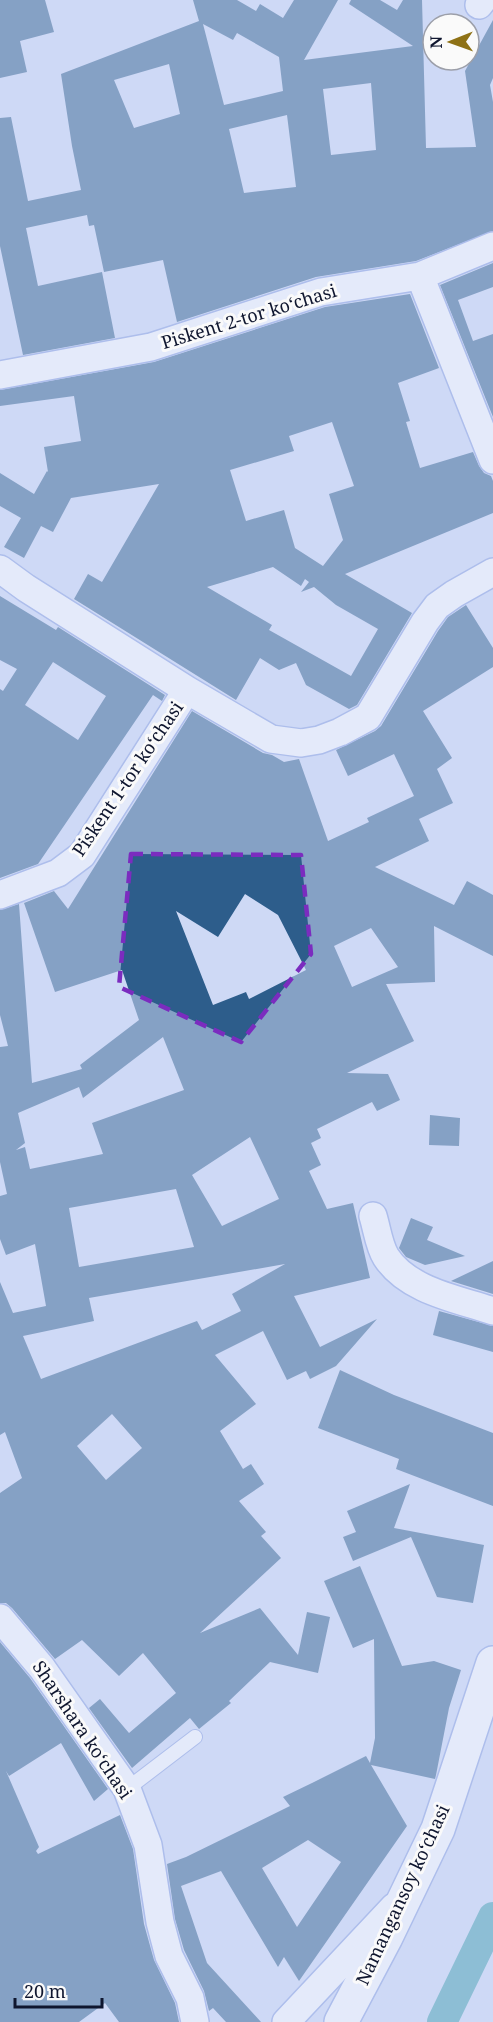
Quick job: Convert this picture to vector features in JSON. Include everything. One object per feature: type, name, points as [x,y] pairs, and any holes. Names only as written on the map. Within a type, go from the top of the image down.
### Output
[{"type":"street","name":"Piskent 2-tor koʻchasi","points":[[0,375],[151,347],[321,292],[420,276],[493,246]]},
{"type":"street","points":[[420,276],[493,460]]},
{"type":"street","name":"Piskent 1-tor koʻchasi","points":[[0,569],[26,588],[187,690],[271,740],[301,743],[319,740],[340,732],[368,717],[437,606],[493,572]]},
{"type":"street","name":"Piskent 1-tor koʻchasi","points":[[0,896],[58,873],[82,855],[187,690]]},
{"type":"street","points":[[373,1216],[386,1256],[406,1278],[427,1288],[493,1311]]},
{"type":"street","name":"Sharshara koʻchasi","points":[[0,1618],[42,1668],[127,1789],[148,1845],[160,1922],[169,1956],[190,1998],[195,2022]]},
{"type":"street","name":"Namangansoy koʻchasi","points":[[342,2022],[438,1829],[493,1663]]},
{"type":"street","points":[[286,2022],[407,1893]]},
{"type":"lane","points":[[127,1789],[195,1737]]},
{"type":"highlighted area","points":[[131,854],[301,855],[311,954],[241,1042],[119,987]]},
{"type":"building","points":[[0,0],[45,0],[54,32],[20,41],[27,72],[0,78]]},
{"type":"building","points":[[193,0],[237,0],[256,11],[260,4],[283,18],[294,0],[338,0],[304,60],[413,46],[349,4],[351,0],[380,0],[397,10],[403,0],[422,0],[421,72],[424,72],[426,148],[476,147],[465,72],[481,72],[481,42],[493,20],[493,78],[490,85],[493,102],[493,231],[416,261],[316,277],[177,322],[163,260],[104,272],[94,225],[89,226],[87,215],[26,228],[38,286],[102,272],[115,338],[23,355],[0,246],[0,118],[11,117],[28,201],[81,190],[61,74],[199,21]],"holes":[[[203,24],[233,40],[237,33],[279,57],[283,91],[224,105]],[[169,64],[180,114],[134,128],[114,80]],[[371,83],[376,150],[331,155],[323,89]],[[287,115],[296,187],[244,193],[229,129]]]},
{"type":"building","points":[[493,263],[493,287],[458,300],[473,341],[493,334],[493,417],[440,285]]},
{"type":"building","points":[[410,294],[439,368],[398,383],[410,421],[406,422],[420,468],[473,452],[479,466],[484,473],[491,476],[493,481],[493,513],[345,574],[412,613],[357,705],[349,709],[306,685],[296,663],[279,670],[260,658],[236,700],[74,599],[88,574],[102,582],[159,484],[71,498],[53,532],[41,526],[24,558],[4,547],[21,518],[0,506],[0,473],[34,494],[48,472],[44,447],[81,441],[74,396],[0,406],[0,390],[154,362],[325,307]],"holes":[[[332,422],[354,486],[329,494],[343,540],[323,566],[295,548],[284,510],[246,521],[230,470],[294,451],[289,436]],[[273,567],[301,586],[305,579],[309,582],[301,592],[314,587],[336,605],[378,629],[351,676],[269,630],[272,625],[207,587]]]},
{"type":"building","points":[[0,596],[56,630],[58,627],[165,695],[162,701],[153,695],[38,864],[0,878],[0,689],[3,691],[17,669],[0,660]],"holes":[[[53,662],[106,696],[78,740],[25,705]]]},
{"type":"building","points":[[466,605],[493,648],[493,667],[423,711],[452,758],[437,769],[453,803],[419,819],[429,841],[375,867],[454,905],[467,881],[493,895],[493,956],[434,926],[435,982],[386,984],[414,1041],[347,1073],[388,1074],[400,1100],[377,1111],[372,1102],[317,1129],[321,1138],[311,1143],[321,1165],[309,1171],[327,1209],[353,1203],[370,1278],[294,1296],[320,1347],[377,1319],[336,1366],[310,1379],[306,1371],[287,1380],[263,1331],[215,1355],[256,1404],[220,1431],[243,1469],[251,1464],[264,1484],[239,1501],[266,1532],[261,1536],[281,1558],[200,1633],[260,1608],[298,1655],[307,1612],[330,1617],[318,1673],[270,1662],[229,1701],[231,1703],[199,1729],[190,1718],[132,1768],[89,1708],[100,1699],[129,1733],[176,1693],[143,1653],[119,1676],[82,1640],[55,1659],[12,1608],[6,1603],[0,1603],[0,1493],[22,1478],[5,1432],[0,1435],[0,1282],[13,1313],[46,1306],[35,1244],[6,1255],[0,1239],[0,1196],[7,1194],[0,1162],[0,1047],[8,1046],[0,1015],[0,910],[19,904],[32,1083],[82,1069],[80,1065],[139,1020],[122,970],[55,992],[24,903],[54,891],[68,909],[192,711],[263,753],[284,762],[299,759],[328,841],[369,822],[367,818],[414,796],[394,754],[348,776],[336,750],[381,726],[448,617]],"holes":[[[245,894],[278,915],[306,970],[249,999],[246,992],[213,1005],[176,911],[218,937]],[[371,928],[398,967],[352,987],[334,946]],[[163,1037],[184,1090],[92,1123],[103,1154],[30,1169],[25,1147],[16,1150],[25,1143],[18,1113],[79,1087],[83,1098]],[[250,1137],[279,1199],[222,1226],[192,1175]],[[176,1189],[194,1247],[79,1267],[69,1208]],[[285,1264],[232,1294],[241,1311],[202,1330],[197,1321],[41,1379],[23,1336],[94,1321],[89,1298]],[[112,1414],[142,1448],[106,1480],[77,1446]]]},
{"type":"building","points":[[430,1115],[460,1118],[459,1146],[429,1145]]},
{"type":"building","points":[[411,1218],[433,1227],[427,1240],[465,1256],[425,1265],[406,1257],[399,1248]]},
{"type":"building","points":[[493,1261],[493,1294],[451,1281]]},
{"type":"building","points":[[439,1311],[493,1326],[493,1352],[433,1335]]},
{"type":"building","points":[[340,1370],[394,1395],[493,1433],[493,1506],[396,1469],[399,1459],[318,1428]]},
{"type":"building","points":[[410,1484],[394,1528],[484,1545],[473,1603],[437,1597],[411,1537],[353,1561],[343,1537],[356,1532],[347,1511]]},
{"type":"building","points":[[360,1566],[402,1666],[434,1661],[461,1670],[449,1708],[435,1779],[371,1765],[407,1826],[299,1981],[284,1957],[278,1967],[221,1871],[181,1886],[207,1963],[261,2022],[226,2022],[213,2008],[209,2011],[204,1991],[184,1950],[175,1919],[167,1864],[290,1806],[283,1797],[366,1756],[370,1763],[375,1738],[374,1639],[353,1648],[324,1581]],"holes":[[[308,1840],[341,1862],[297,1927],[262,1868]]]},
{"type":"building","points":[[0,1642],[30,1678],[108,1789],[94,1801],[61,1743],[9,1776],[6,1771],[39,1847],[36,1851],[38,1854],[120,1815],[133,1849],[144,1924],[154,1960],[175,2003],[179,2022],[119,2022],[105,2003],[79,2022],[0,2022]]},
{"type":"waterway","points":[[442,2022],[493,1917]]}]
